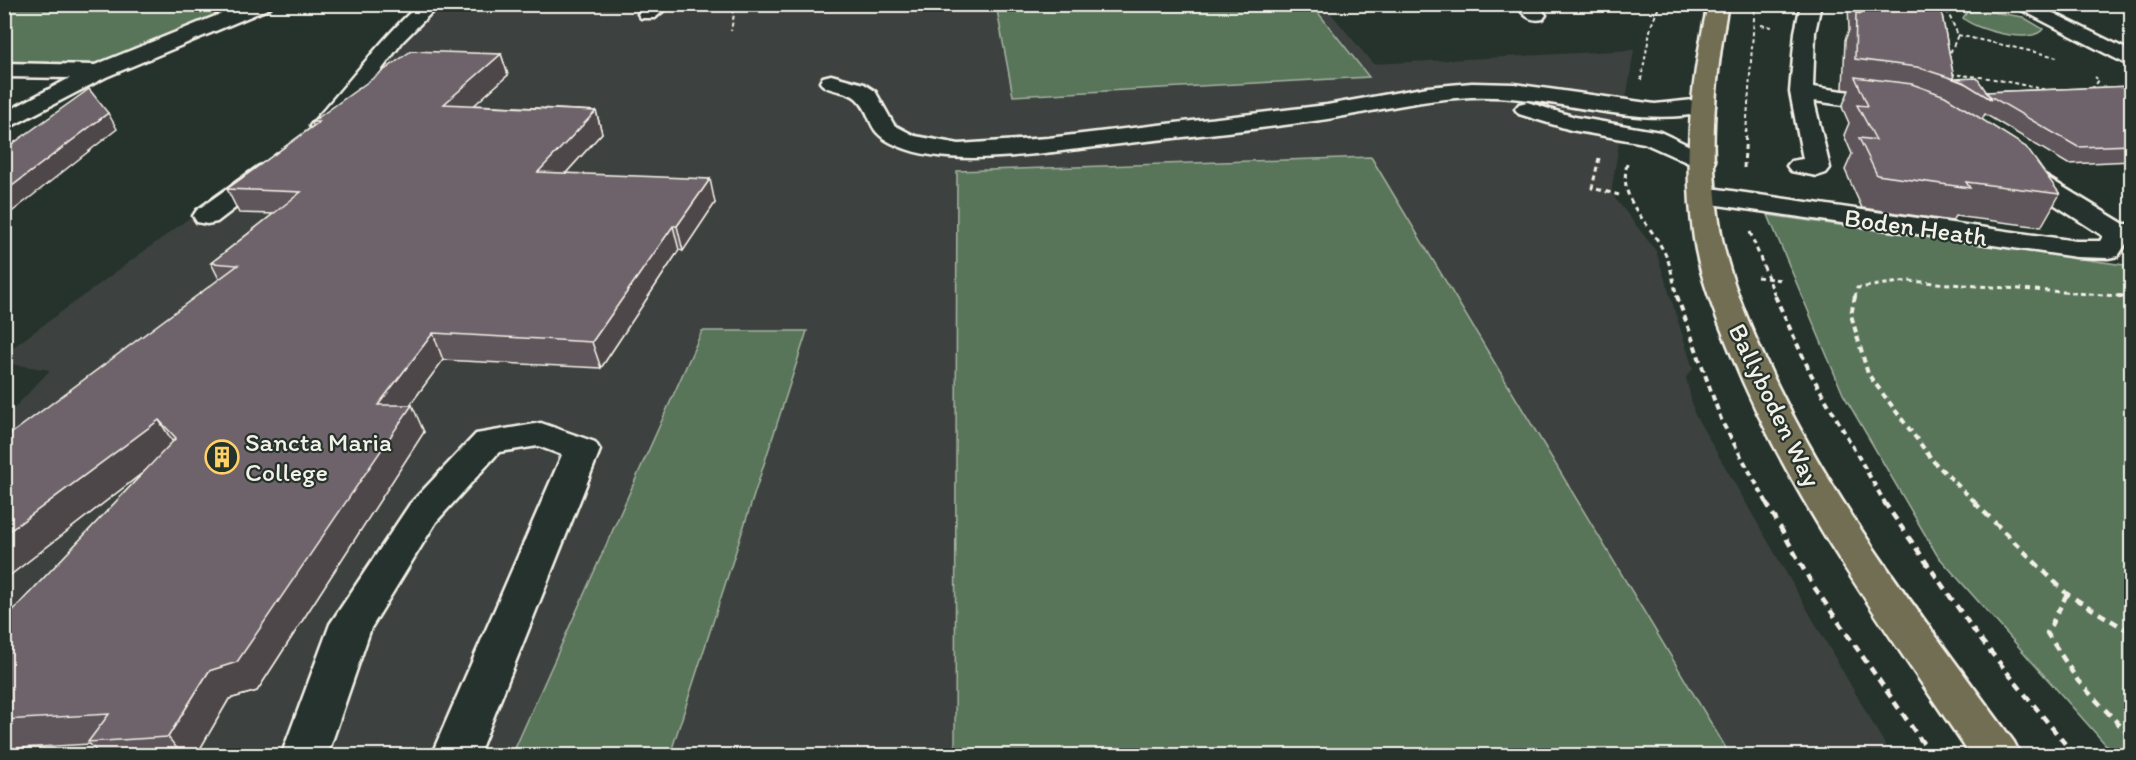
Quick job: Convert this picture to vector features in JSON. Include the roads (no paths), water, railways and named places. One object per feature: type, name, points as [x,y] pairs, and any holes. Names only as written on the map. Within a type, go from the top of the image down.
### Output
[{"type":"main road","name":"Ballyboden Way","points":[[1718,4],[1710,38],[1703,106],[1703,178],[1715,271],[1754,375],[1807,478],[1998,756]]},
{"type":"street","points":[[4,123],[98,72],[263,4]]},
{"type":"street","points":[[207,216],[298,149],[354,91],[396,37],[431,4]]},
{"type":"street","points":[[1800,166],[1817,168],[1801,92],[1805,32],[1811,4]]},
{"type":"street","points":[[2019,4],[2128,57]]},
{"type":"street","points":[[4,70],[98,72]]},
{"type":"street","points":[[831,82],[856,89],[867,96],[885,130],[908,142],[959,151],[1083,141],[1326,112],[1428,94],[1472,90],[1514,91],[1655,111],[1703,106]]},
{"type":"street","name":"Boden Heath","points":[[1472,90],[1570,123],[1651,137],[1703,178],[1745,202],[2076,249],[2109,250],[2125,232],[2081,212],[2005,162]]},
{"type":"street","points":[[1801,92],[1913,110]]},
{"type":"street","points":[[304,756],[351,624],[423,513],[488,442],[541,434],[582,450],[454,756]]},
{"type":"place","name":"Sancta Maria College","points":[[222,457]]}]
